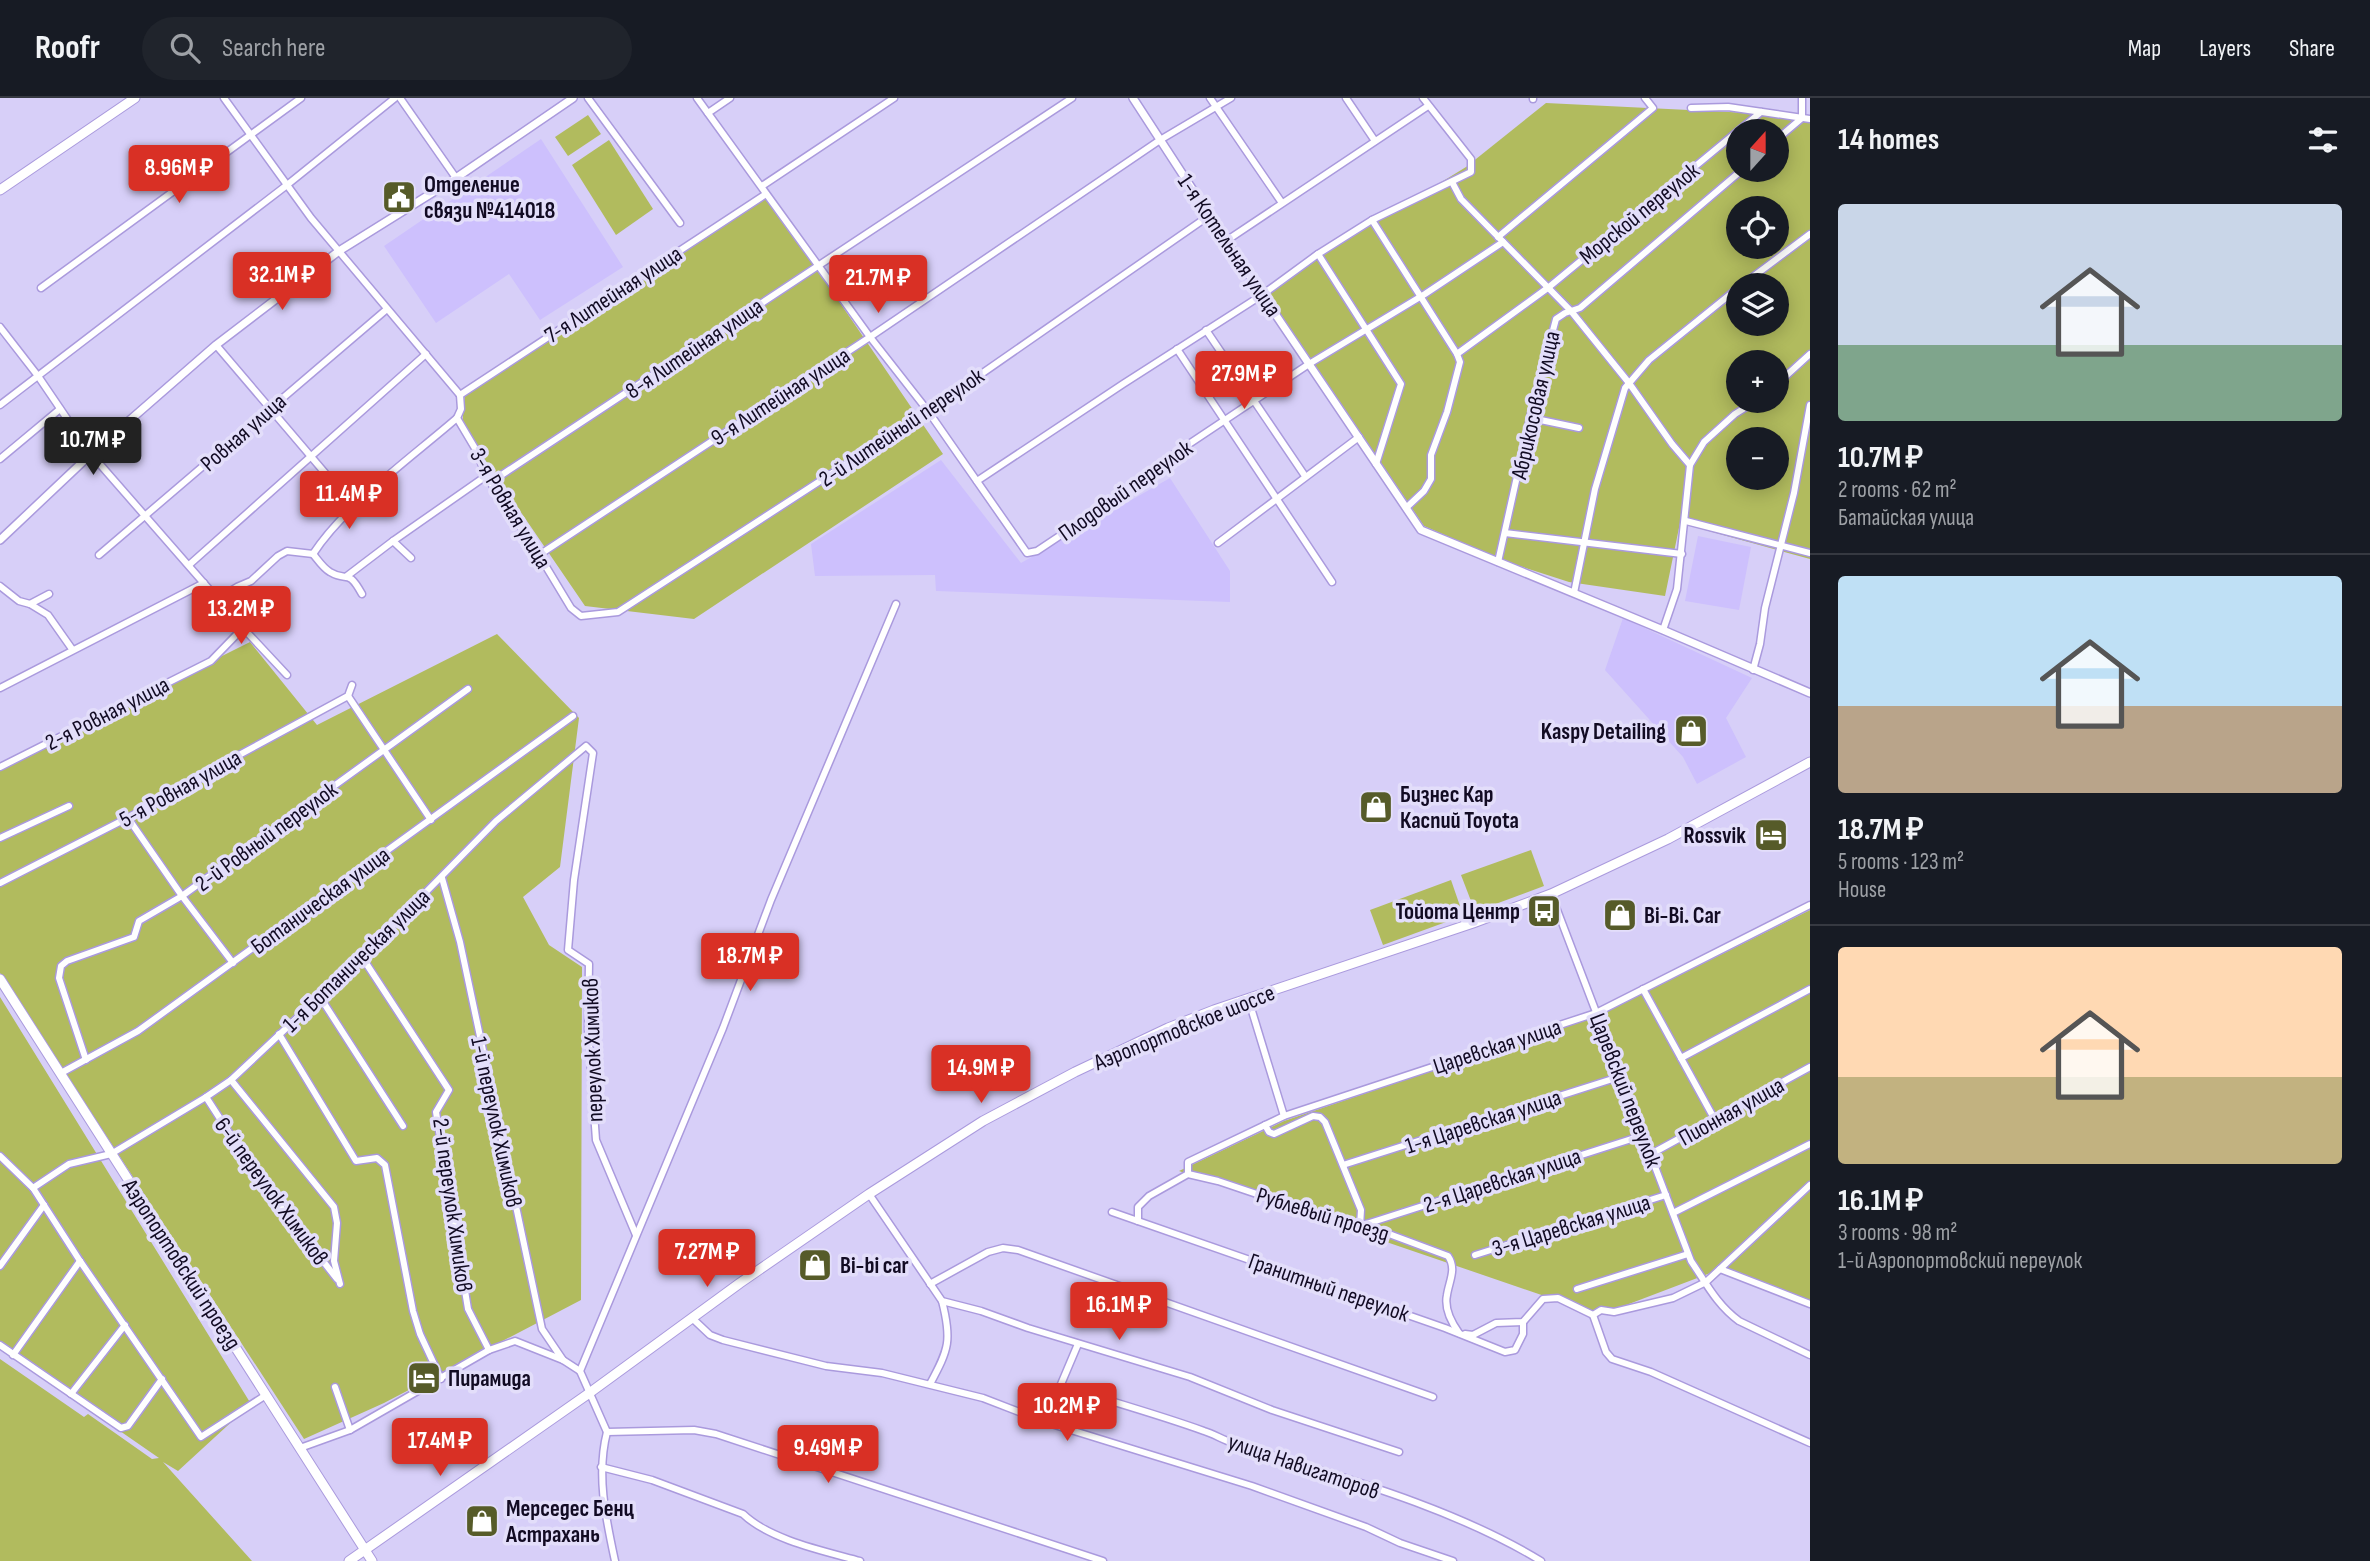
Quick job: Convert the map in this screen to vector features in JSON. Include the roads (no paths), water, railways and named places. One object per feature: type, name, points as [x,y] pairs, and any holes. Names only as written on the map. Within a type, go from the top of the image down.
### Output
[{"type":"main road","points":[[0,190],[135,98]]},
{"type":"main road","name":"Аэропортовское шоссе","points":[[349,1561],[869,1194],[983,1121],[1074,1072],[1168,1028],[1551,894],[1668,839],[1810,762]]},
{"type":"main road","name":"Аэропортовский проезд","points":[[0,979],[372,1561]]},
{"type":"street","points":[[224,98],[311,218],[460,395],[461,409],[457,418],[354,507],[326,534],[313,554]]},
{"type":"street","points":[[41,288],[301,98]]},
{"type":"street","points":[[0,405],[394,98]]},
{"type":"street","points":[[400,98],[456,178]]},
{"type":"street","points":[[0,540],[91,454],[216,345],[339,251],[456,178],[573,98]]},
{"type":"street","points":[[588,98],[680,223]]},
{"type":"street","points":[[697,98],[977,481],[1262,295],[1318,254],[1373,220],[1471,172],[1471,159],[1423,98]]},
{"type":"street","points":[[708,113],[730,98]]},
{"type":"street","points":[[762,186],[894,98]]},
{"type":"street","name":"8-я Литейная улица","points":[[488,479],[1072,98]]},
{"type":"street","name":"1-я Котельная улица","points":[[1133,98],[1421,530],[1498,562]]},
{"type":"street","points":[[1210,98],[1282,203]]},
{"type":"street","name":"9-я Литейная улица","points":[[539,555],[870,337],[1160,140],[1231,98]]},
{"type":"street","points":[[1346,98],[1375,141]]},
{"type":"street","name":"Плодовый переулок","points":[[977,481],[1021,548],[1027,553],[1037,551],[1160,469],[1165,460],[1309,364],[1421,297],[1500,239],[1653,108],[1645,98]]},
{"type":"street","points":[[1802,98],[1806,119]]},
{"type":"street","points":[[1226,241],[1428,106]]},
{"type":"street","points":[[1690,108],[1728,107],[1806,119]]},
{"type":"street","name":"Морской переулок","points":[[1457,354],[1549,287],[1760,112]]},
{"type":"street","points":[[1789,131],[1806,119]]},
{"type":"street","points":[[1452,182],[1461,199],[1571,311],[1690,465]]},
{"type":"street","name":"Абрикосовая улица","points":[[1498,562],[1556,319],[1580,308],[1728,182]]},
{"type":"street","name":"7-я Литейная улица","points":[[460,395],[766,194]]},
{"type":"street","name":"2-й Литейный переулок","points":[[581,616],[618,612],[928,411],[1210,215]]},
{"type":"street","points":[[1373,220],[1460,362],[1447,412],[1431,455],[1431,479],[1424,491],[1406,508]]},
{"type":"street","points":[[1758,273],[1810,234]]},
{"type":"street","points":[[1318,254],[1401,384],[1377,464]]},
{"type":"street","points":[[1574,593],[1595,489],[1616,415],[1629,383],[1648,360],[1726,298]]},
{"type":"street","name":"Ровная улица","points":[[99,555],[387,309]]},
{"type":"street","points":[[0,327],[3,337],[37,376],[91,454],[287,675]]},
{"type":"street","points":[[1206,330],[1305,476]]},
{"type":"street","points":[[216,345],[354,507]]},
{"type":"street","points":[[1177,349],[1332,582]]},
{"type":"street","points":[[1789,373],[1810,354]]},
{"type":"street","points":[[189,565],[426,355]]},
{"type":"street","points":[[1801,362],[1810,364]]},
{"type":"street","points":[[1753,670],[1810,405]]},
{"type":"street","points":[[0,460],[60,409]]},
{"type":"street","points":[[1662,629],[1677,589],[1690,465],[1704,442],[1737,413]]},
{"type":"street","name":"3-я Ровная улица","points":[[457,418],[476,450],[488,479],[571,608],[581,616]]},
{"type":"street","points":[[1531,418],[1579,428]]},
{"type":"street","points":[[1218,543],[1359,437]]},
{"type":"street","points":[[347,576],[393,541],[488,479]]},
{"type":"street","points":[[1686,521],[1810,553]]},
{"type":"street","points":[[1505,533],[1682,554]]},
{"type":"street","points":[[393,541],[411,558]]},
{"type":"street","points":[[219,598],[241,584],[251,582],[286,551],[313,554],[332,574],[354,580],[362,594]]},
{"type":"street","points":[[1498,562],[1810,693]]},
{"type":"street","points":[[0,688],[204,583]]},
{"type":"street","points":[[0,586],[19,601],[48,615],[72,649]]},
{"type":"street","points":[[30,604],[49,594]]},
{"type":"street","points":[[580,1371],[723,1028],[771,900],[896,604]]},
{"type":"street","name":"2-я Ровная улица","points":[[0,767],[211,661],[243,628]]},
{"type":"street","points":[[352,685],[348,696],[431,820]]},
{"type":"street","name":"2-й Ровный переулок","points":[[86,1060],[59,978],[61,966],[67,961],[134,937],[139,921],[182,896],[468,689]]},
{"type":"street","name":"5-я Ровная улица","points":[[0,883],[188,787],[215,768],[348,696]]},
{"type":"street","name":"Ботаническая улица","points":[[61,1073],[138,1031],[573,716]]},
{"type":"street","name":"переулок Химиков","points":[[586,746],[593,753],[574,880],[568,950],[589,964],[588,1029],[596,1140],[636,1235]]},
{"type":"street","name":"1-я Ботаническая улица","points":[[33,1188],[69,1164],[111,1154],[231,1080],[362,957],[496,821],[586,746]]},
{"type":"street","points":[[0,838],[69,806]]},
{"type":"street","points":[[128,818],[233,964]]},
{"type":"street","name":"1-й переулок Химиков","points":[[442,878],[460,942],[542,1329],[563,1360]]},
{"type":"street","name":"Царевский переулок","points":[[1551,894],[1688,1254],[1721,1305],[1739,1321],[1810,1355]]},
{"type":"street","name":"Царевская улица","points":[[1188,1174],[1188,1162],[1284,1116],[1596,1013],[1810,905]]},
{"type":"street","name":"2-й переулок Химиков","points":[[362,957],[449,1090],[436,1112],[468,1309],[489,1350]]},
{"type":"street","points":[[1643,989],[1715,1120]]},
{"type":"street","points":[[1681,1058],[1810,989]]},
{"type":"street","points":[[320,997],[403,1126]]},
{"type":"street","points":[[1248,998],[1284,1116]]},
{"type":"street","points":[[279,1034],[356,1161],[377,1157],[385,1165],[413,1311],[420,1334],[441,1379]]},
{"type":"street","name":"Пионная улица","points":[[1651,1154],[1810,1068]]},
{"type":"street","name":"1-я Царевская улица","points":[[1343,1165],[1622,1076]]},
{"type":"street","name":"6-й переулок Химиков","points":[[206,1097],[259,1179],[340,1284],[334,1261],[337,1223],[334,1207],[231,1080]]},
{"type":"street","points":[[1265,1125],[1269,1132],[1274,1134],[1313,1116],[1320,1117],[1325,1122],[1361,1210],[1360,1226]]},
{"type":"street","name":"2-я Царевская улица","points":[[1360,1226],[1644,1135]]},
{"type":"street","points":[[1673,1213],[1810,1144]]},
{"type":"street","points":[[0,1156],[33,1188],[201,1437],[267,1395]]},
{"type":"street","points":[[1138,1221],[1138,1207],[1149,1196],[1188,1174]]},
{"type":"street","name":"Рублевый проезд","points":[[1188,1174],[1219,1181],[1325,1217],[1389,1234],[1447,1256],[1452,1262],[1453,1271],[1446,1297],[1449,1315],[1459,1333]]},
{"type":"street","points":[[1593,1315],[1601,1310],[1614,1312],[1673,1298],[1706,1282],[1810,1185]]},
{"type":"street","points":[[869,1194],[918,1262],[942,1301],[949,1329],[946,1354],[930,1384]]},
{"type":"street","name":"3-я Царевская улица","points":[[1475,1255],[1666,1195]]},
{"type":"street","points":[[0,1266],[44,1206]]},
{"type":"street","name":"Гранитный переулок","points":[[1112,1212],[1459,1333],[1505,1352],[1515,1350],[1523,1334],[1523,1322]]},
{"type":"street","points":[[930,1284],[988,1252],[1003,1248],[1018,1250],[1433,1397]]},
{"type":"street","points":[[1577,1289],[1688,1254]]},
{"type":"street","points":[[13,1356],[80,1261]]},
{"type":"street","points":[[1718,1270],[1810,1304]]},
{"type":"street","points":[[1459,1333],[1473,1335],[1496,1323],[1523,1322],[1544,1299],[1558,1298],[1593,1315],[1606,1352],[1612,1359],[1676,1382],[1810,1443]]},
{"type":"street","points":[[942,1301],[1190,1377],[1272,1410],[1399,1452]]},
{"type":"street","points":[[692,1318],[710,1335],[723,1340],[826,1366],[882,1373],[983,1398],[1045,1422],[1252,1486],[1453,1561]]},
{"type":"street","points":[[71,1394],[125,1325]]},
{"type":"street","points":[[300,1448],[350,1430],[489,1350],[514,1341],[563,1360],[580,1371],[607,1432],[601,1467],[615,1561]]},
{"type":"street","points":[[1045,1422],[1078,1343]]},
{"type":"street","points":[[0,1345],[123,1428],[128,1426],[162,1379]]},
{"type":"street","name":"улица Навигаторов","points":[[1062,1386],[1206,1431],[1232,1443],[1470,1524],[1541,1561]]},
{"type":"street","points":[[335,1387],[350,1430]]},
{"type":"street","points":[[607,1432],[694,1430],[716,1434],[1103,1561]]},
{"type":"street","points":[[601,1467],[652,1480],[743,1514],[753,1523],[775,1534],[860,1561]]},
{"type":"place","name":"Отделение связи №414018","points":[[399,197]]},
{"type":"place","name":"Kaspy Detailing","points":[[1691,731]]},
{"type":"place","name":"Бизнес Кар Каспий Toyota","points":[[1376,807]]},
{"type":"place","name":"Rossvik","points":[[1771,835]]},
{"type":"place","name":"Тойота Центр","points":[[1544,911]]},
{"type":"place","name":"Bi-Bi. Car","points":[[1620,915]]},
{"type":"place","name":"Bi-bi car","points":[[815,1265]]},
{"type":"place","name":"Пирамида","points":[[424,1378]]},
{"type":"place","name":"Мерседес Бенц Астрахань","points":[[482,1521]]}]
